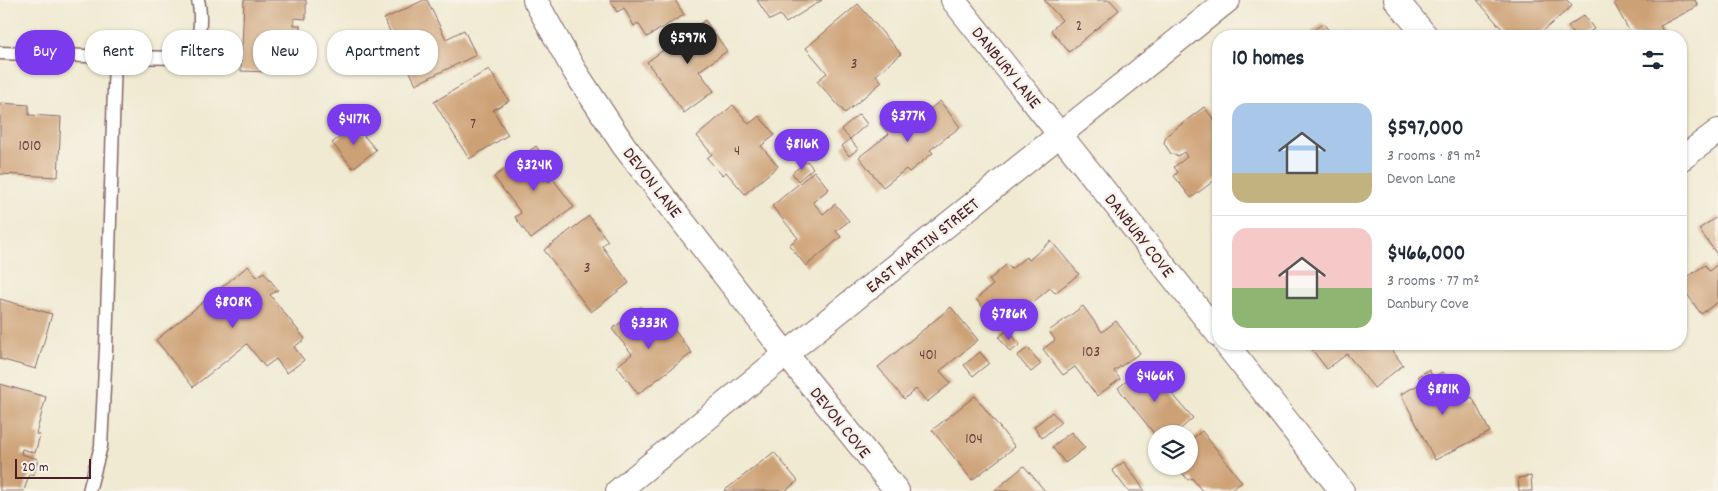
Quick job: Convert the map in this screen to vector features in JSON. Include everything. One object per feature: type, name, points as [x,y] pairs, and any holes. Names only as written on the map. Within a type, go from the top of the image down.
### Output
[{"type":"street","name":"DEVON LANE","points":[[535,0],[574,70],[624,146],[786,354]]},
{"type":"street","name":"DANBURY LANE","points":[[953,0],[1061,134]]},
{"type":"street","name":"EAST MARTIN STREET","points":[[618,491],[1228,0]]},
{"type":"street","points":[[1396,0],[1421,30]]},
{"type":"street","points":[[1687,154],[1718,130]]},
{"type":"street","name":"DANBURY COVE","points":[[1061,134],[1212,326]]},
{"type":"street","points":[[1231,350],[1342,491]]},
{"type":"street","name":"DEVON COVE","points":[[786,354],[897,491]]},
{"type":"lane","points":[[152,58],[187,58],[195,49],[199,35],[200,6],[198,0]]},
{"type":"lane","points":[[0,53],[85,56]]},
{"type":"lane","points":[[89,491],[101,446],[114,75]]},
{"type":"building","points":[[244,0],[306,0],[306,19],[294,18],[294,25],[300,25],[300,30],[253,30],[253,71],[243,71]]},
{"type":"building","points":[[427,0],[446,39],[464,30],[476,55],[438,73],[438,30],[389,30],[384,19]]},
{"type":"building","points":[[610,0],[675,0],[684,15],[647,37],[638,23],[634,26],[624,8],[617,12]]},
{"type":"building","points":[[757,0],[822,0],[786,23],[780,15],[770,20]]},
{"type":"building","points":[[1044,0],[1110,0],[1119,10],[1069,52],[1051,30],[1062,20]]},
{"type":"building","points":[[1477,0],[1567,0],[1572,6],[1544,30],[1503,30]]},
{"type":"building","points":[[1619,0],[1695,0],[1698,6],[1660,26],[1662,30],[1629,30],[1614,3]]},
{"type":"building","points":[[858,4],[901,54],[876,75],[882,82],[845,113],[817,81],[827,73],[806,48]]},
{"type":"building","points":[[1584,15],[1594,29],[1571,30],[1568,26]]},
{"type":"building","points":[[705,20],[727,51],[699,71],[714,91],[684,113],[647,62]]},
{"type":"building","points":[[1323,23],[1328,30],[1314,30]]},
{"type":"building","points":[[489,69],[509,101],[493,110],[508,135],[469,159],[434,102]]},
{"type":"building","points":[[412,75],[435,75],[416,84]]},
{"type":"building","points":[[940,101],[960,127],[930,150],[933,153],[909,172],[906,169],[883,187],[859,157],[889,134],[880,124],[899,109],[911,124]]},
{"type":"building","points":[[0,103],[29,105],[29,115],[61,117],[58,177],[0,174]]},
{"type":"building","points":[[733,105],[749,124],[759,116],[775,135],[761,146],[778,166],[745,194],[726,172],[722,175],[707,158],[712,154],[697,136]]},
{"type":"building","points":[[1204,107],[1212,117],[1212,182],[1191,198],[1174,176],[1178,172],[1174,167],[1187,157],[1184,152],[1178,156],[1171,154],[1164,143],[1166,136]]},
{"type":"building","points":[[859,114],[867,124],[850,139],[841,129]]},
{"type":"building","points":[[355,125],[376,150],[353,168],[332,143]]},
{"type":"building","points":[[850,139],[858,149],[849,156],[842,146]]},
{"type":"building","points":[[536,146],[554,171],[545,178],[549,182],[553,179],[574,207],[531,239],[515,217],[521,213],[494,177]]},
{"type":"building","points":[[807,161],[813,168],[798,181],[792,173]]},
{"type":"building","points":[[814,171],[829,189],[813,202],[823,214],[835,204],[849,221],[836,231],[841,237],[806,266],[789,245],[798,238],[772,206]]},
{"type":"building","points":[[589,216],[608,241],[602,246],[629,283],[591,312],[544,250]]},
{"type":"building","points":[[1718,216],[1718,256],[1699,229]]},
{"type":"building","points":[[1051,241],[1079,274],[1055,293],[1050,288],[1001,329],[976,299],[993,285],[989,280],[1007,264],[1011,269],[1026,257],[1029,260]]},
{"type":"building","points":[[1718,264],[1718,302],[1701,314],[1687,294],[1687,277],[1705,265],[1709,271]]},
{"type":"building","points":[[248,266],[257,277],[264,272],[278,290],[270,295],[305,339],[294,347],[304,360],[287,373],[276,359],[265,367],[247,344],[193,387],[156,340]]},
{"type":"building","points":[[0,299],[52,314],[36,369],[0,359]]},
{"type":"building","points":[[1083,306],[1102,332],[1116,321],[1140,353],[1114,371],[1120,379],[1097,396],[1075,367],[1063,375],[1043,349],[1055,340],[1049,331]]},
{"type":"building","points":[[641,307],[659,330],[669,323],[692,353],[638,394],[617,366],[632,354],[612,329]]},
{"type":"building","points":[[951,307],[978,340],[940,371],[951,383],[927,402],[916,389],[904,399],[878,367]]},
{"type":"building","points":[[1008,330],[1020,345],[1010,352],[999,337]]},
{"type":"building","points":[[1028,348],[1041,364],[1031,372],[1017,356]]},
{"type":"building","points":[[1312,350],[1392,350],[1403,365],[1374,388],[1347,354],[1327,369]]},
{"type":"building","points":[[980,352],[989,363],[973,376],[964,365]]},
{"type":"building","points":[[1147,364],[1193,418],[1185,425],[1148,426],[1118,388]]},
{"type":"building","points":[[1429,370],[1433,377],[1442,372],[1459,404],[1472,397],[1490,432],[1435,460],[1401,394],[1422,383],[1418,376]]},
{"type":"building","points":[[0,384],[46,397],[36,434],[40,435],[35,453],[22,449],[21,454],[38,459],[34,475],[29,474],[24,491],[0,491]]},
{"type":"building","points":[[975,396],[1015,447],[972,480],[932,430]]},
{"type":"building","points":[[1052,412],[1061,422],[1042,438],[1034,427]]},
{"type":"building","points":[[1202,431],[1242,482],[1230,491],[1202,491],[1192,478],[1188,480],[1184,475],[1198,475],[1198,434]]},
{"type":"building","points":[[1071,432],[1085,448],[1065,463],[1052,447]]},
{"type":"building","points":[[774,452],[798,481],[785,491],[724,491]]},
{"type":"building","points":[[1124,462],[1145,491],[1128,491],[1112,470]]},
{"type":"building","points":[[1024,466],[1045,491],[994,491]]},
{"type":"building","points":[[1531,476],[1532,491],[1519,491],[1518,478]]}]
